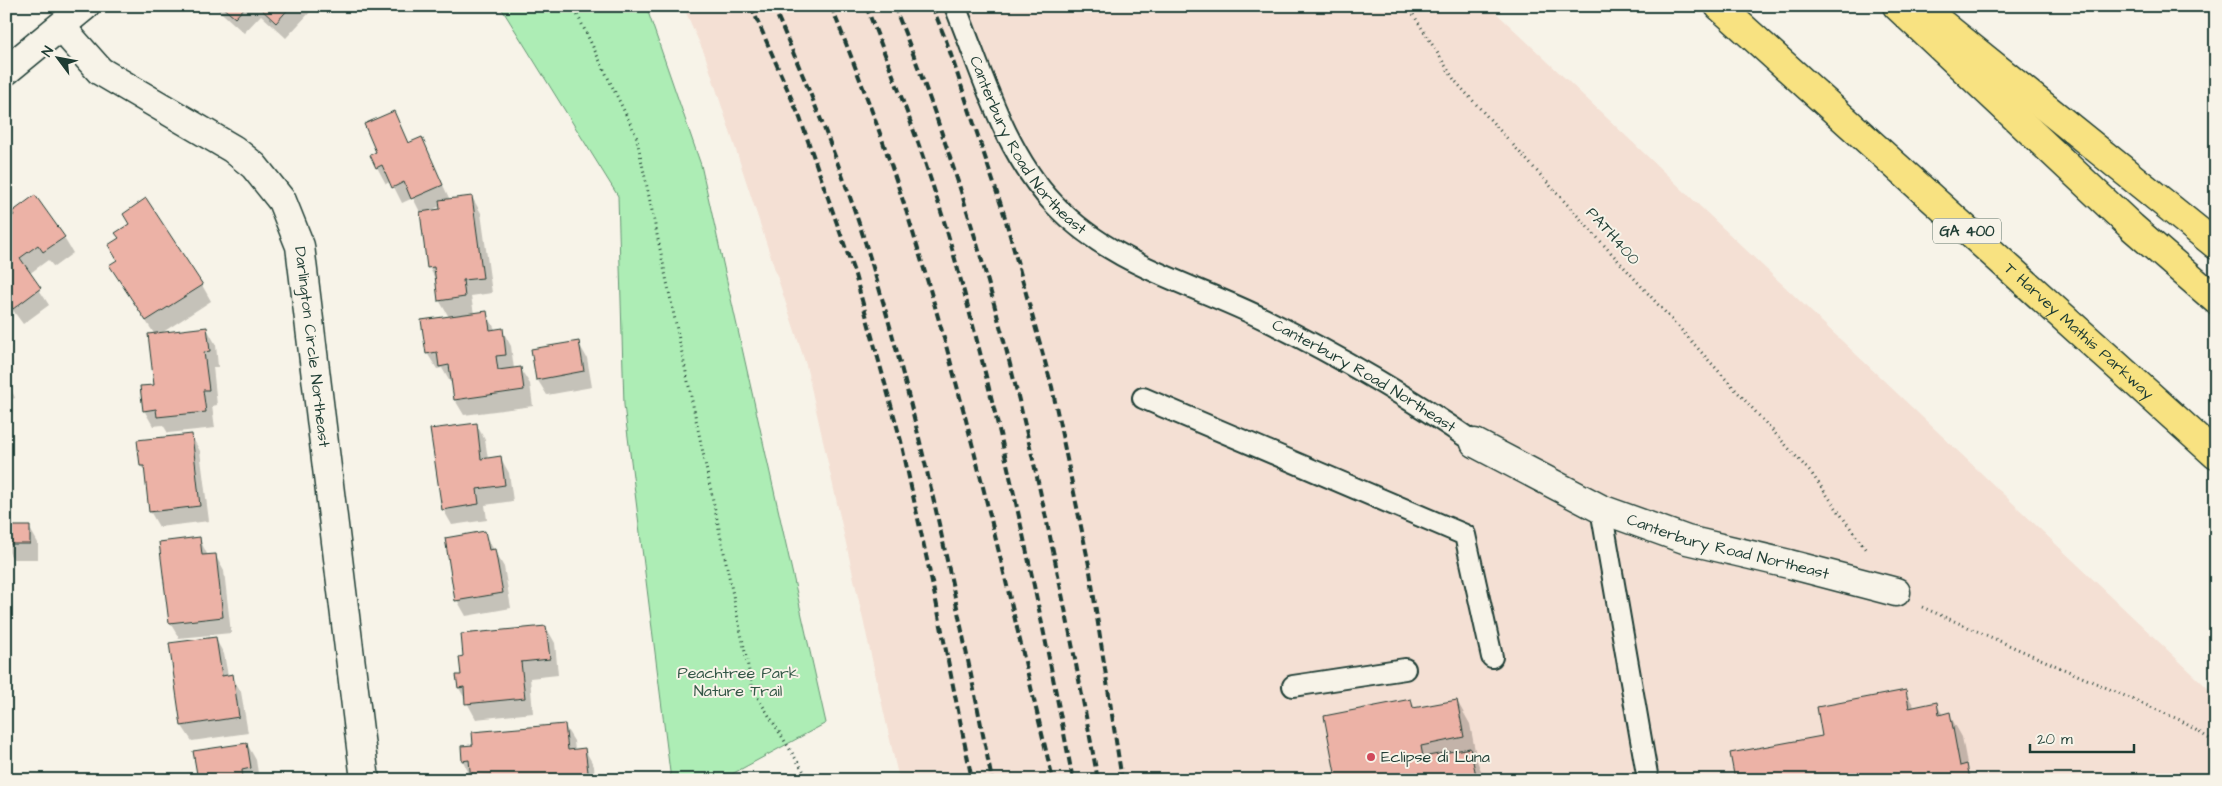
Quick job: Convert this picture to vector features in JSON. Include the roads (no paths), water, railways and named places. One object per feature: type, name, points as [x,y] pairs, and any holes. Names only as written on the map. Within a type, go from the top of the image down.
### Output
[{"type":"highway","name":"T Harvey Mathis Parkway","points":[[1719,6],[2216,455]]},
{"type":"highway","points":[[1898,6],[2132,227],[2216,300]]},
{"type":"highway","points":[[1920,6],[2216,246]]},
{"type":"street","points":[[6,71],[85,6]]},
{"type":"street","name":"Darlington Circle Northeast","points":[[61,27],[100,71],[232,150],[254,166],[282,201],[286,210],[300,246],[365,780]]},
{"type":"street","name":"Canterbury Road Northeast","points":[[1475,443],[1601,509],[1687,540],[1896,592]]},
{"type":"lane","name":"Canterbury Road Northeast","points":[[955,6],[1014,151],[1054,204],[1113,251],[1138,265],[1263,318],[1425,408],[1475,443]]},
{"type":"lane","points":[[1144,398],[1464,534],[1492,657]]},
{"type":"lane","points":[[1601,509],[1648,780]]},
{"type":"lane","points":[[1293,686],[1405,670]]},
{"type":"railway","points":[[751,6],[800,118],[855,275],[901,441],[972,780]]},
{"type":"railway","points":[[773,6],[815,104],[840,170],[874,271],[892,334],[939,524],[992,780]]},
{"type":"railway","points":[[831,6],[888,155],[937,312],[989,512],[1053,780]]},
{"type":"railway","points":[[866,6],[931,179],[968,305],[1017,508],[1073,780]]},
{"type":"railway","points":[[894,6],[930,100],[962,195],[1016,388],[1060,583],[1098,780]]},
{"type":"railway","points":[[932,6],[947,43],[1004,214],[1052,387],[1089,565],[1122,780]]},
{"type":"place","name":"Eclipse di Luna","points":[[1371,757]]},
{"type":"park label","name":"Peachtree Park Nature Trail","points":[[738,682]]}]
